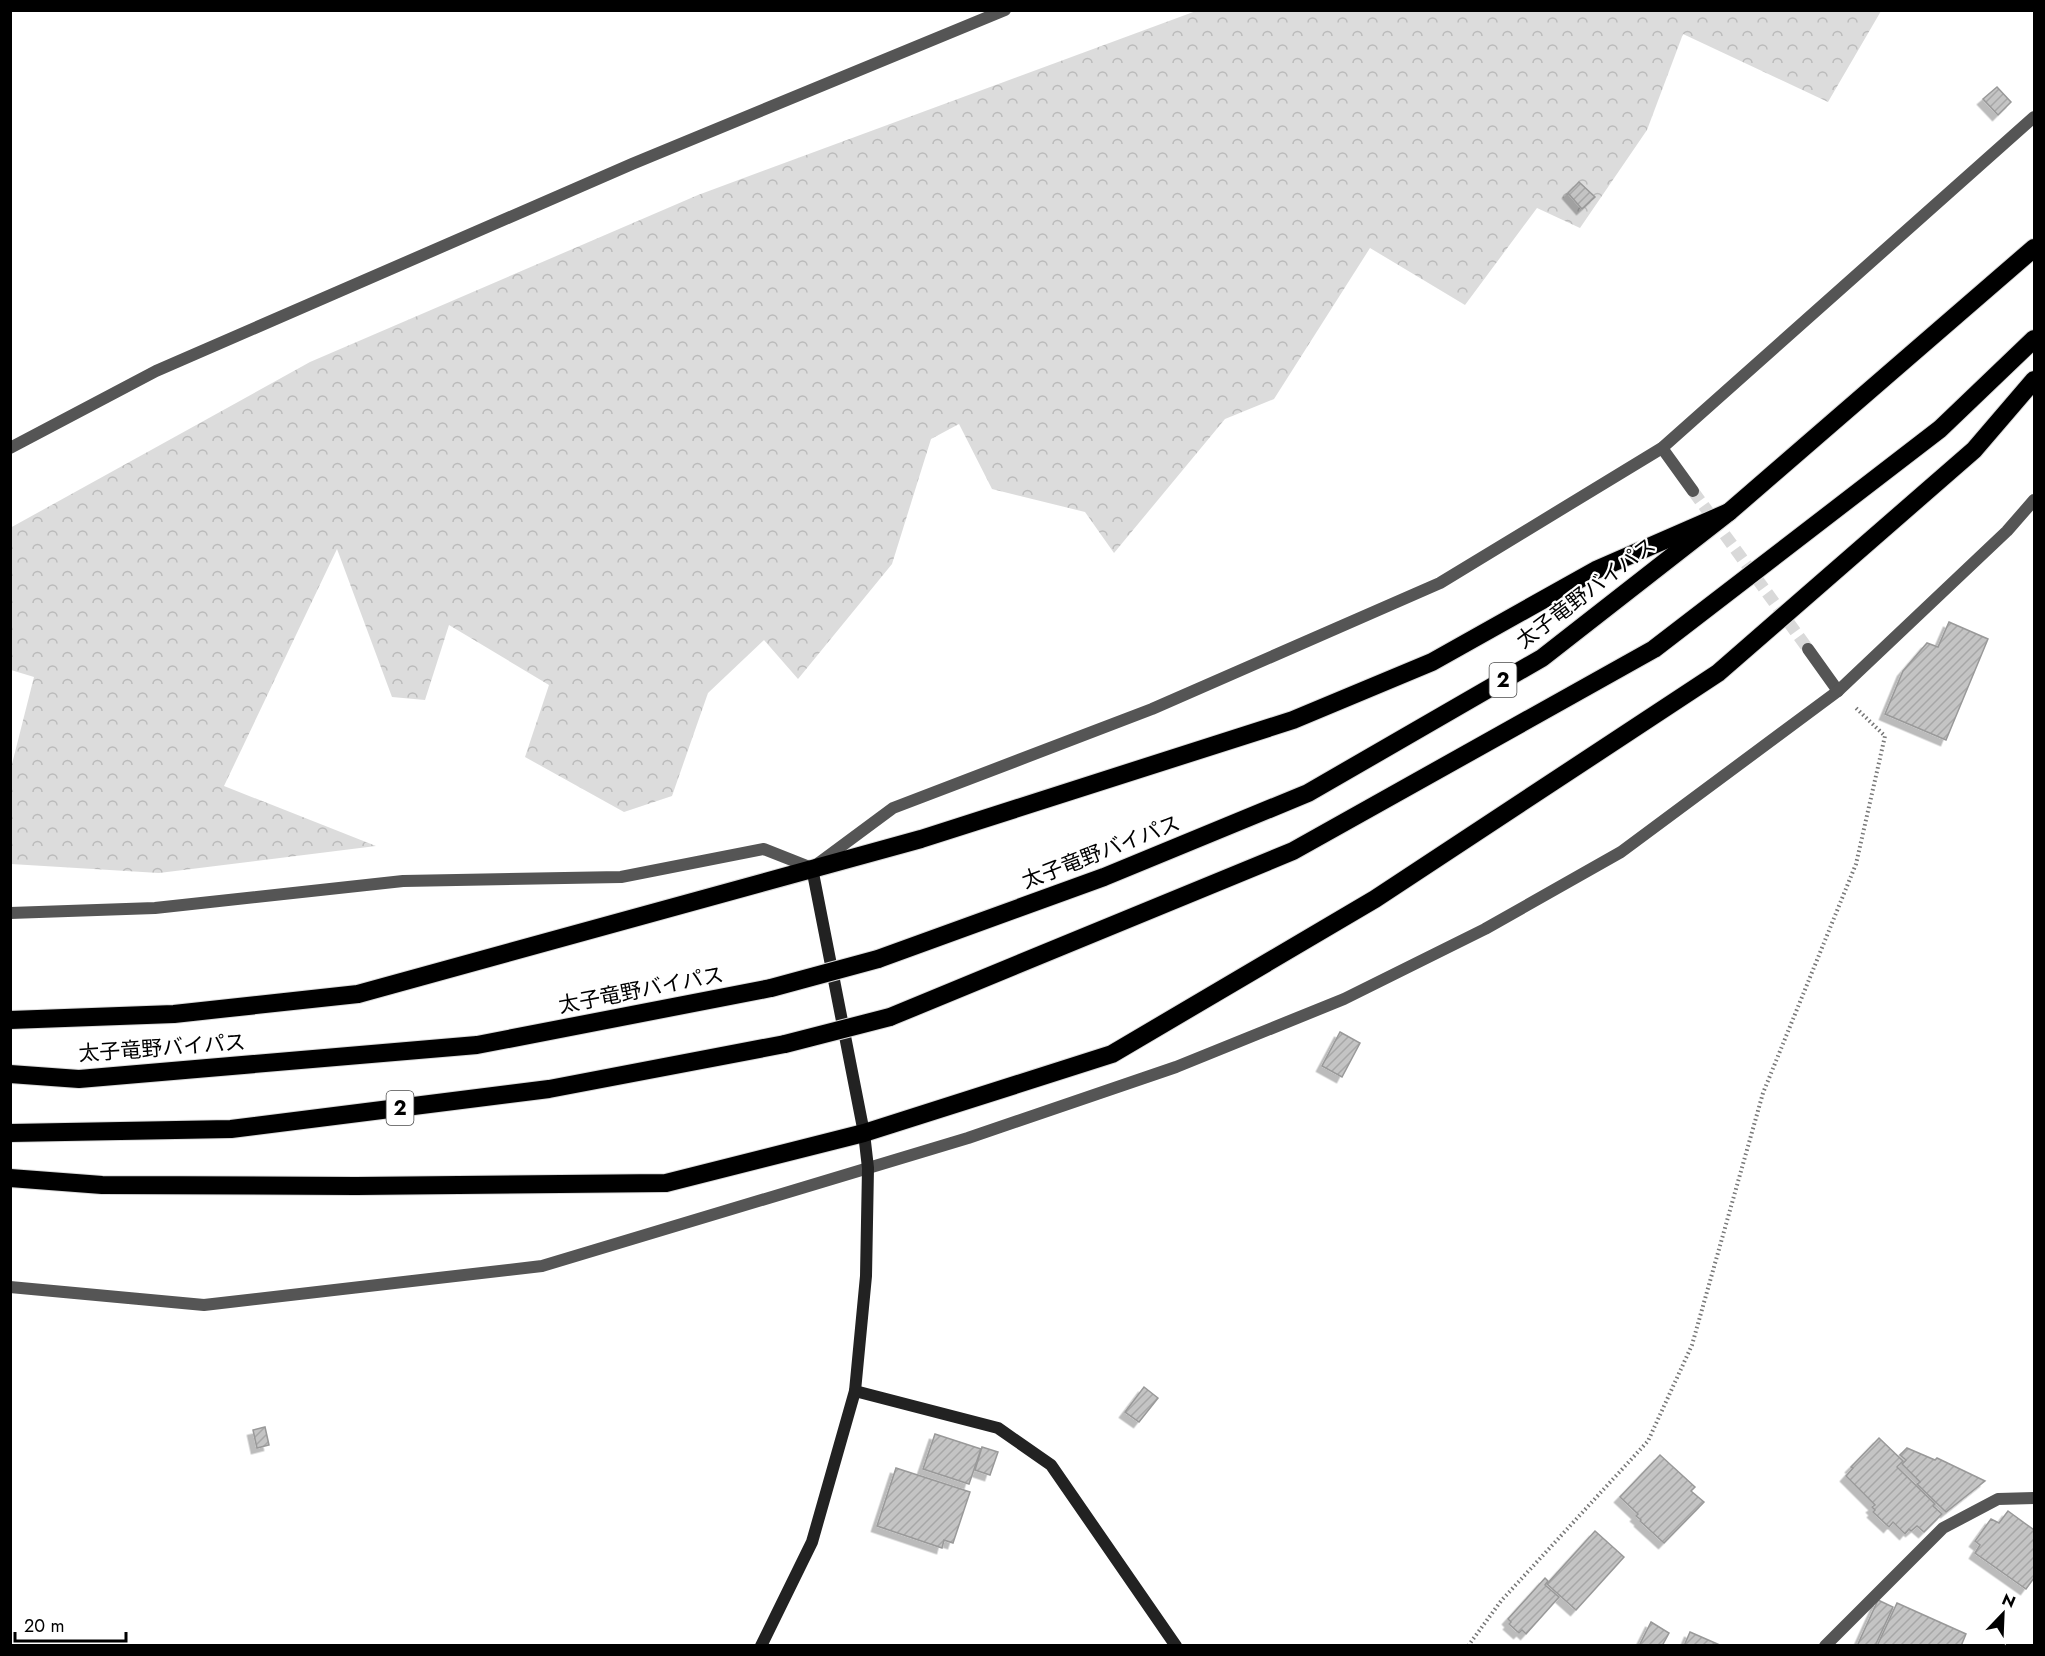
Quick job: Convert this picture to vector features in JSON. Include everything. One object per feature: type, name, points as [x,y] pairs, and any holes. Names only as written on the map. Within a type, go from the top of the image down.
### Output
[{"type":"highway","name":"太子竜野バイパス","points":[[10,1074],[79,1079],[477,1045],[771,988],[878,960],[1104,877],[1308,792],[1542,658],[1729,512],[2034,248]]},
{"type":"highway","name":"2","points":[[10,1133],[231,1129],[549,1089],[785,1044],[890,1017],[1293,850],[1654,649],[1940,429],[2034,339]]},
{"type":"highway","points":[[10,1178],[102,1185],[356,1186],[666,1183],[864,1133],[1112,1054],[1375,899],[1719,673],[1974,450],[2034,380]]},
{"type":"highway","points":[[10,1020],[174,1014],[358,994],[921,839],[1293,720],[1432,662],[1596,570],[1729,512]]},
{"type":"street","points":[[10,448],[167,367],[632,164],[1005,10]]},
{"type":"street","points":[[812,868],[893,808],[1152,709],[1440,583],[1662,448],[2034,117]]},
{"type":"street","points":[[1662,448],[1693,491]]},
{"type":"street","points":[[10,1287],[204,1305],[542,1266],[968,1138],[1176,1067],[1364,989],[1485,930],[1620,852],[1838,691],[2007,531],[2034,500]]},
{"type":"street","points":[[1808,649],[1838,691]]},
{"type":"street","points":[[10,913],[155,908],[403,881],[621,877],[764,849],[812,868]]},
{"type":"street","points":[[761,1646],[812,1542],[855,1391],[866,1276],[868,1168],[864,1133],[812,868]]},
{"type":"street","points":[[855,1391],[998,1428],[1051,1465],[1176,1646]]},
{"type":"street","points":[[1825,1646],[1943,1527],[1998,1499],[2034,1498]]},
{"type":"path","points":[[1468,1646],[1501,1601],[1648,1441],[1692,1345],[1763,1093],[1856,864],[1885,736],[1838,691]]},
{"type":"green space","points":[[1196,11],[1881,11],[1828,102],[1683,34],[1647,130],[1580,228],[1537,208],[1465,305],[1370,248],[1274,399],[1225,419],[1114,553],[1085,512],[992,489],[959,424],[931,439],[892,564],[798,679],[764,640],[708,693],[672,796],[624,812],[525,757],[549,685],[449,625],[425,700],[392,697],[337,549],[224,786],[376,846],[159,873],[11,864],[11,768],[34,677],[11,670],[10,528],[310,362],[698,195]]},
{"type":"building","points":[[1997,87],[2011,102],[1998,115],[1983,99]]},
{"type":"building","points":[[1579,182],[1595,197],[1582,209],[1568,193]]},
{"type":"building","points":[[1949,622],[1988,639],[1946,740],[1885,714],[1903,671],[1927,643],[1938,647]]},
{"type":"building","points":[[1340,1032],[1360,1043],[1342,1077],[1322,1066]]},
{"type":"building","points":[[1144,1387],[1158,1398],[1139,1422],[1125,1412]]},
{"type":"building","points":[[265,1427],[269,1445],[257,1448],[253,1430]]},
{"type":"building","points":[[935,1434],[981,1449],[969,1484],[923,1469]]},
{"type":"building","points":[[1879,1438],[1903,1461],[1897,1467],[1935,1504],[1933,1506],[1942,1514],[1924,1532],[1917,1526],[1911,1531],[1909,1529],[1905,1534],[1893,1522],[1889,1527],[1873,1512],[1875,1510],[1872,1507],[1875,1505],[1846,1476],[1853,1468],[1851,1467]]},
{"type":"building","points":[[982,1447],[998,1452],[990,1475],[975,1470]]},
{"type":"building","points":[[1907,1448],[1935,1460],[1937,1458],[1985,1481],[1946,1512],[1917,1484],[1920,1482],[1902,1464],[1906,1460],[1900,1455]]},
{"type":"building","points":[[1660,1455],[1695,1487],[1691,1491],[1704,1502],[1664,1543],[1640,1521],[1636,1516],[1638,1514],[1620,1497]]},
{"type":"building","points":[[896,1468],[970,1492],[953,1543],[944,1540],[942,1548],[877,1526]]},
{"type":"building","points":[[2008,1511],[2034,1530],[2034,1578],[2026,1589],[1975,1553],[1980,1545],[1975,1541],[1991,1519],[1999,1523]]},
{"type":"building","points":[[1595,1531],[1624,1557],[1576,1610],[1547,1584]]},
{"type":"building","points":[[1545,1578],[1548,1581],[1545,1585],[1559,1597],[1526,1634],[1522,1630],[1519,1633],[1509,1624],[1511,1622],[1508,1619]]},
{"type":"building","points":[[1878,1600],[1893,1607],[1875,1646],[1861,1646],[1858,1644]]},
{"type":"building","points":[[1897,1603],[1966,1634],[1961,1646],[1877,1646]]},
{"type":"building","points":[[1651,1622],[1669,1633],[1662,1646],[1639,1646]]},
{"type":"building","points":[[1690,1632],[1722,1646],[1684,1646]]},
{"type":"tunnel","points":[[1693,491],[1808,649]]}]
